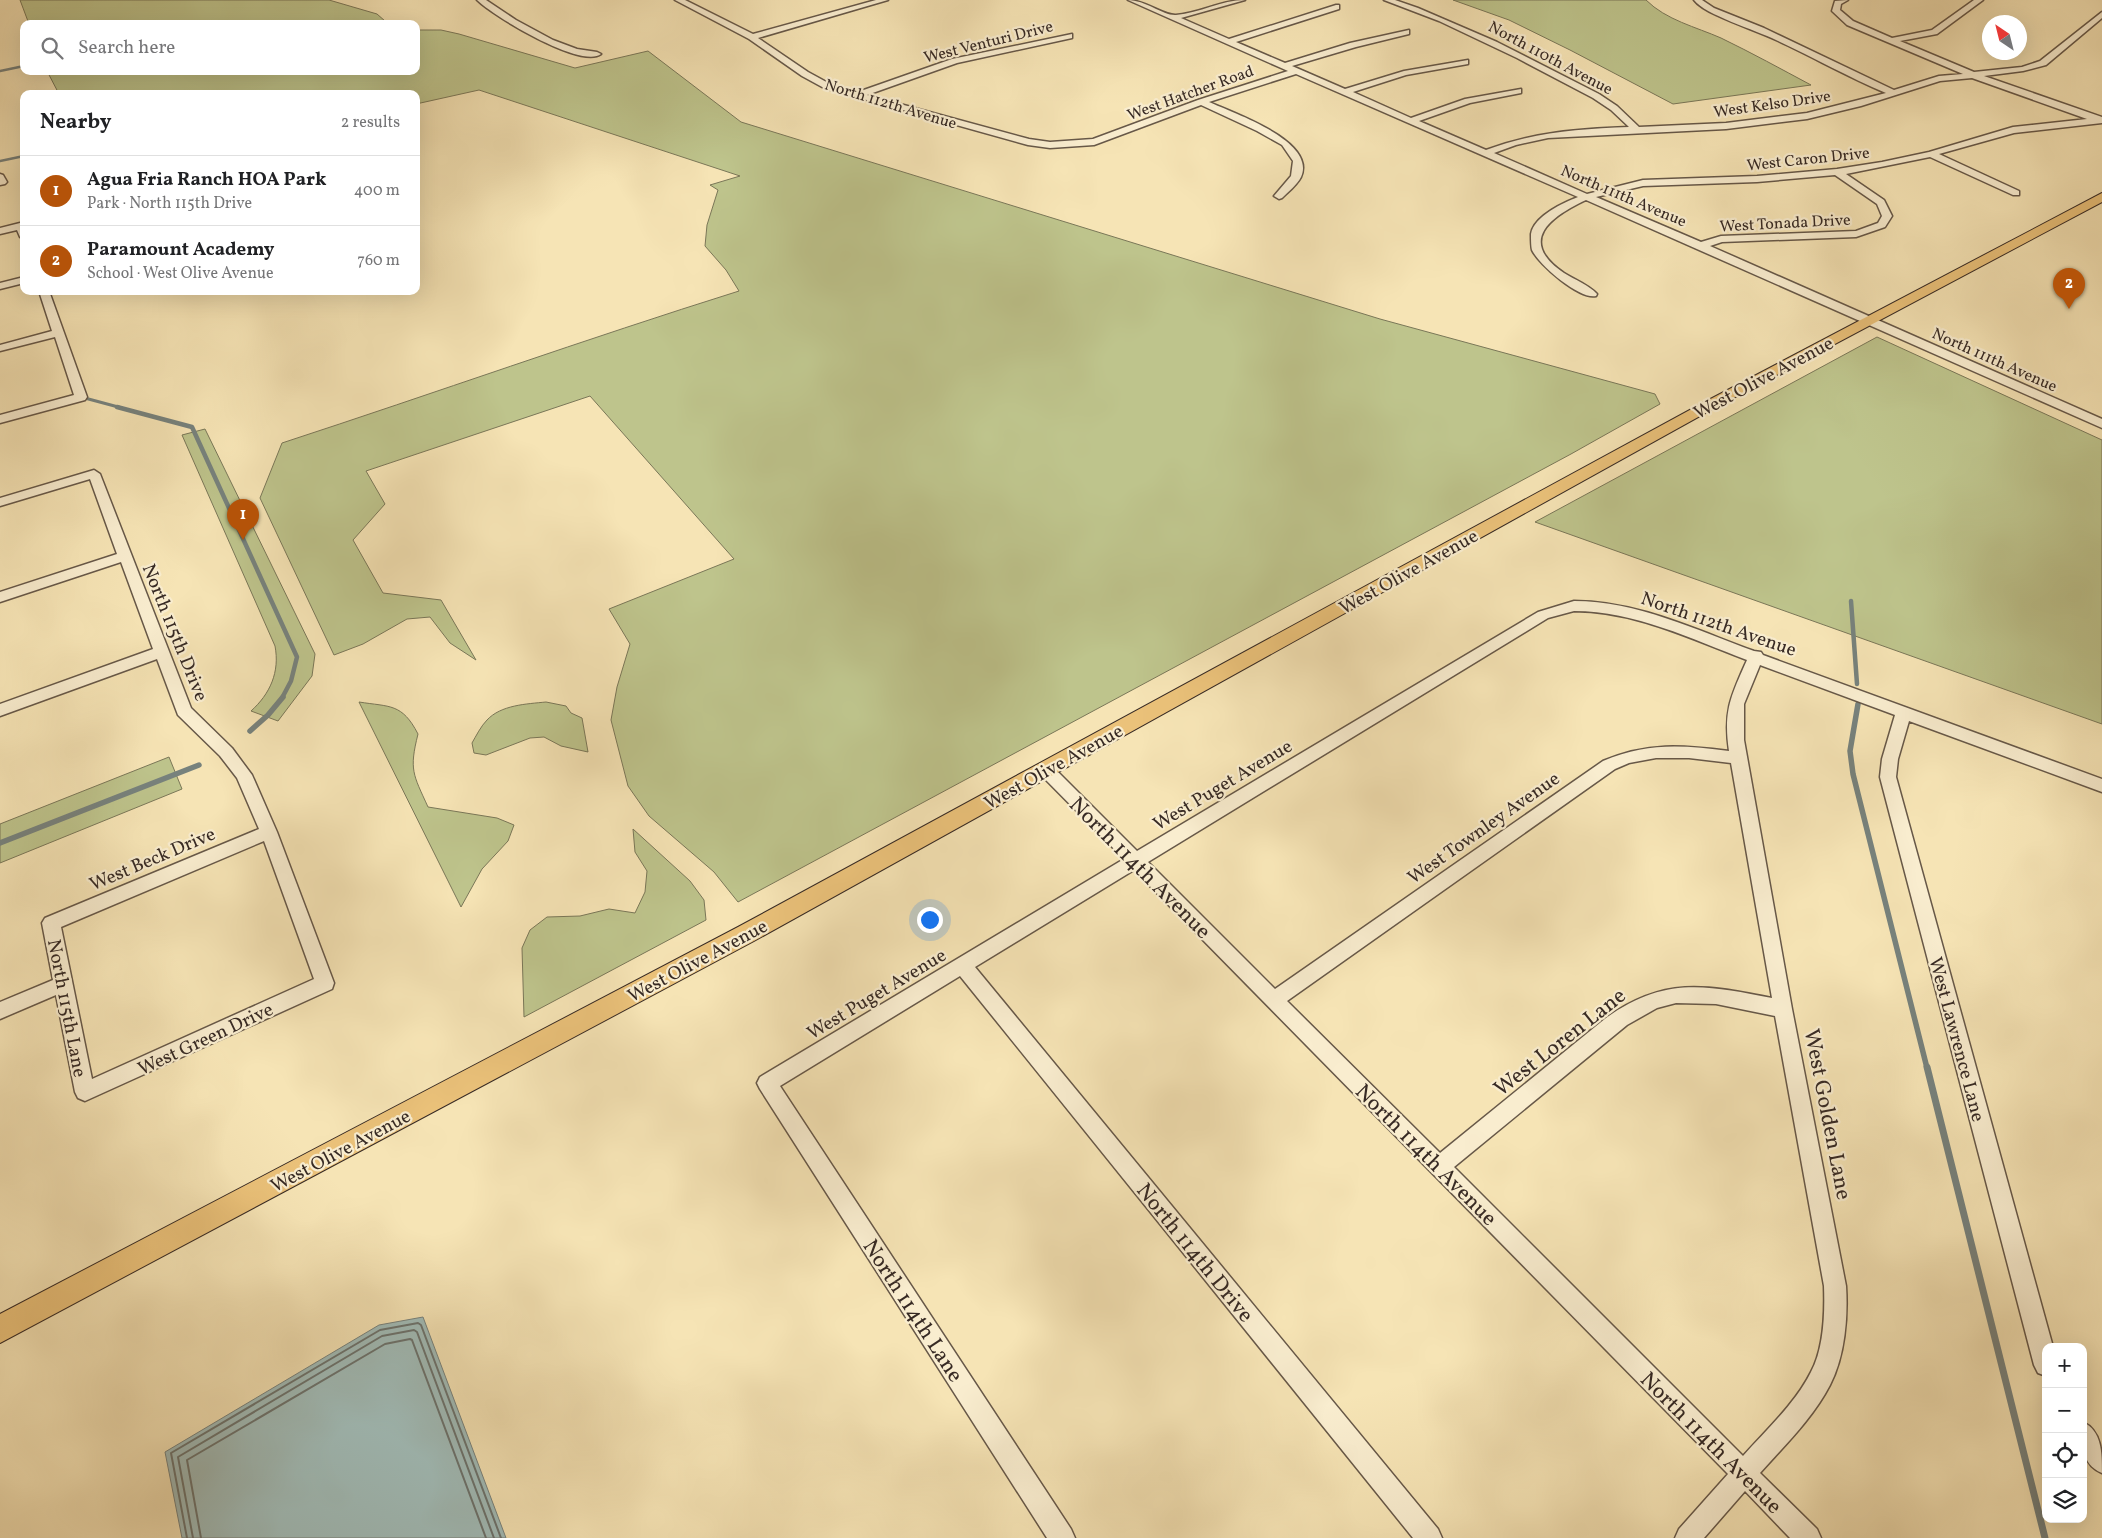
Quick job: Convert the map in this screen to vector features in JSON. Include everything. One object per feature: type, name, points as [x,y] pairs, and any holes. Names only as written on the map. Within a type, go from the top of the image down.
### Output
[{"type":"main road","name":"West Olive Avenue","points":[[0,1329],[729,944],[1868,320],[2102,196]]},
{"type":"street","points":[[481,0],[512,21],[556,44],[575,52],[597,54]]},
{"type":"street","name":"North 112th Avenue","points":[[679,0],[752,37],[817,81],[858,95],[1028,142],[1050,145],[1094,142]]},
{"type":"street","points":[[752,37],[884,0]]},
{"type":"street","name":"North 111th Avenue","points":[[1132,0],[1588,197],[2102,424]]},
{"type":"street","points":[[1174,18],[1241,0]]},
{"type":"street","name":"North 110th Avenue","points":[[1388,0],[1430,14],[1467,30],[1562,79],[1614,108],[1637,130]]},
{"type":"street","points":[[1698,0],[1700,4],[1708,8],[1894,93]]},
{"type":"street","points":[[1844,0],[1838,3],[1836,11],[1850,23],[1972,74],[2101,120]]},
{"type":"street","points":[[1892,40],[1934,32],[1979,0]]},
{"type":"street","points":[[1228,42],[1336,7]]},
{"type":"street","name":"West Kelso Drive","points":[[1486,153],[1513,143],[1548,135],[1726,126],[1780,120],[1834,111],[1939,79],[2023,69],[2042,63],[2102,14]]},
{"type":"street","points":[[1285,66],[1353,45],[1406,32]]},
{"type":"street","name":"West Venturi Drive","points":[[858,95],[955,61],[1069,36]]},
{"type":"street","points":[[1345,92],[1404,73],[1465,62]]},
{"type":"street","name":"West Hatcher Road","points":[[1094,142],[1201,102],[1296,71]]},
{"type":"street","points":[[1410,121],[1468,101],[1518,91]]},
{"type":"street","points":[[1201,102],[1285,143],[1298,161],[1296,177],[1279,196]]},
{"type":"street","name":"West Caron Drive","points":[[1592,294],[1550,268],[1538,252],[1536,238],[1538,226],[1547,216],[1562,207],[1614,188],[1642,183],[1757,179],[1837,172],[1882,165],[1931,154],[1995,134],[2028,127],[2101,120]]},
{"type":"street","points":[[2028,127],[2041,135]]},
{"type":"street","points":[[1931,154],[2016,193]]},
{"type":"street","name":"West Tonada Drive","points":[[1700,246],[1721,239],[1856,234],[1886,222],[1888,217],[1886,208],[1881,202],[1837,172]]},
{"type":"street","points":[[0,231],[20,231]]},
{"type":"street","points":[[0,286],[20,281]]},
{"type":"street","points":[[0,419],[80,397],[45,295]]},
{"type":"street","points":[[0,348],[58,333]]},
{"type":"street","name":"North 115th Drive","points":[[0,502],[94,474],[184,712],[226,752],[244,775],[269,832],[324,983]]},
{"type":"street","points":[[0,597],[125,556]]},
{"type":"street","name":"North 112th Avenue","points":[[1574,606],[1605,607],[1638,614],[1904,712]]},
{"type":"street","name":"West Puget Avenue","points":[[767,1083],[1543,614],[1574,606]]},
{"type":"street","points":[[0,710],[161,652]]},
{"type":"street","name":"West Golden Lane","points":[[1688,1538],[1745,1475],[1806,1402],[1822,1376],[1833,1336],[1836,1311],[1835,1286],[1747,797],[1738,758],[1735,711],[1738,698],[1756,656]]},
{"type":"street","points":[[1904,712],[2102,786]]},
{"type":"street","name":"West Lawrence Lane","points":[[1904,712],[1890,759],[1888,777],[2042,1350]]},
{"type":"street","name":"West Townley Avenue","points":[[1274,1000],[1609,765],[1634,754],[1656,751],[1738,758]]},
{"type":"street","name":"North 114th Avenue","points":[[1046,770],[1808,1538]]},
{"type":"street","name":"West Beck Drive","points":[[51,923],[269,832]]},
{"type":"street","name":"North 115th Lane","points":[[51,923],[85,1092]]},
{"type":"street","name":"North 114th Drive","points":[[963,966],[1429,1538]]},
{"type":"street","name":"West Green Drive","points":[[85,1092],[324,983]]},
{"type":"street","points":[[0,1011],[63,984]]},
{"type":"street","name":"West Loren Lane","points":[[1439,1167],[1613,1024],[1629,1012],[1646,1003],[1676,995],[1717,996],[1784,1008]]},
{"type":"street","name":"North 114th Lane","points":[[767,1083],[1062,1538]]},
{"type":"street","points":[[2087,1440],[2102,1461]]},
{"type":"green space","points":[[20,0],[329,0],[377,14],[384,20],[28,20]]},
{"type":"green space","points":[[1453,0],[1646,0],[1672,18],[1721,38],[1811,85],[1673,104],[1509,20]]},
{"type":"green space","points":[[420,30],[441,30],[459,34],[575,68],[648,51],[741,122],[1380,319],[1655,394],[1660,404],[1571,454],[738,902],[714,872],[649,816],[628,786],[611,720],[617,687],[630,644],[609,609],[734,559],[590,396],[366,471],[385,504],[353,540],[383,593],[441,600],[476,660],[450,643],[430,617],[407,619],[363,644],[334,655],[260,498],[282,443],[739,291],[726,270],[705,246],[707,225],[718,190],[710,185],[740,176],[479,90],[420,103],[420,90],[57,90],[49,75],[420,75]]},
{"type":"green space","points":[[1877,337],[2102,440],[2102,724],[1535,522]]},
{"type":"green space","points":[[205,429],[315,654],[312,676],[278,721],[251,711],[268,690],[275,674],[275,646],[182,435]]},
{"type":"green space","points":[[359,702],[394,708],[412,724],[418,734],[413,764],[414,772],[428,807],[497,818],[514,825],[508,841],[482,869],[461,907]]},
{"type":"green space","points":[[546,702],[566,706],[571,713],[582,718],[588,752],[561,746],[544,737],[530,738],[486,755],[474,753],[472,743],[483,725],[493,715],[514,706]]},
{"type":"green space","points":[[169,757],[182,789],[0,863],[0,824]]},
{"type":"green space","points":[[633,829],[690,881],[704,900],[706,920],[524,1017],[522,948],[530,930],[547,917],[580,916],[609,909],[635,913],[645,892],[647,871],[635,852]]},
{"type":"water","points":[[423,1317],[506,1538],[182,1538],[165,1452],[379,1325]]},
{"type":"waterway","points":[[0,71],[20,67]]},
{"type":"waterway","points":[[0,161],[20,157]]},
{"type":"waterway","points":[[81,397],[122,408]]},
{"type":"waterway","points":[[117,407],[192,427],[297,657],[291,681],[282,698]]},
{"type":"waterway","points":[[1851,601],[1857,684]]},
{"type":"waterway","points":[[250,731],[268,715],[283,697]]},
{"type":"waterway","points":[[1858,704],[1850,751],[1853,774],[1927,1068]]},
{"type":"waterway","points":[[0,843],[199,765]]},
{"type":"waterway","points":[[1927,1067],[2045,1538]]},
{"type":"place","name":"Paramount Academy","points":[[2069,309]]},
{"type":"place","name":"Agua Fria Ranch HOA Park","points":[[243,540]]}]
